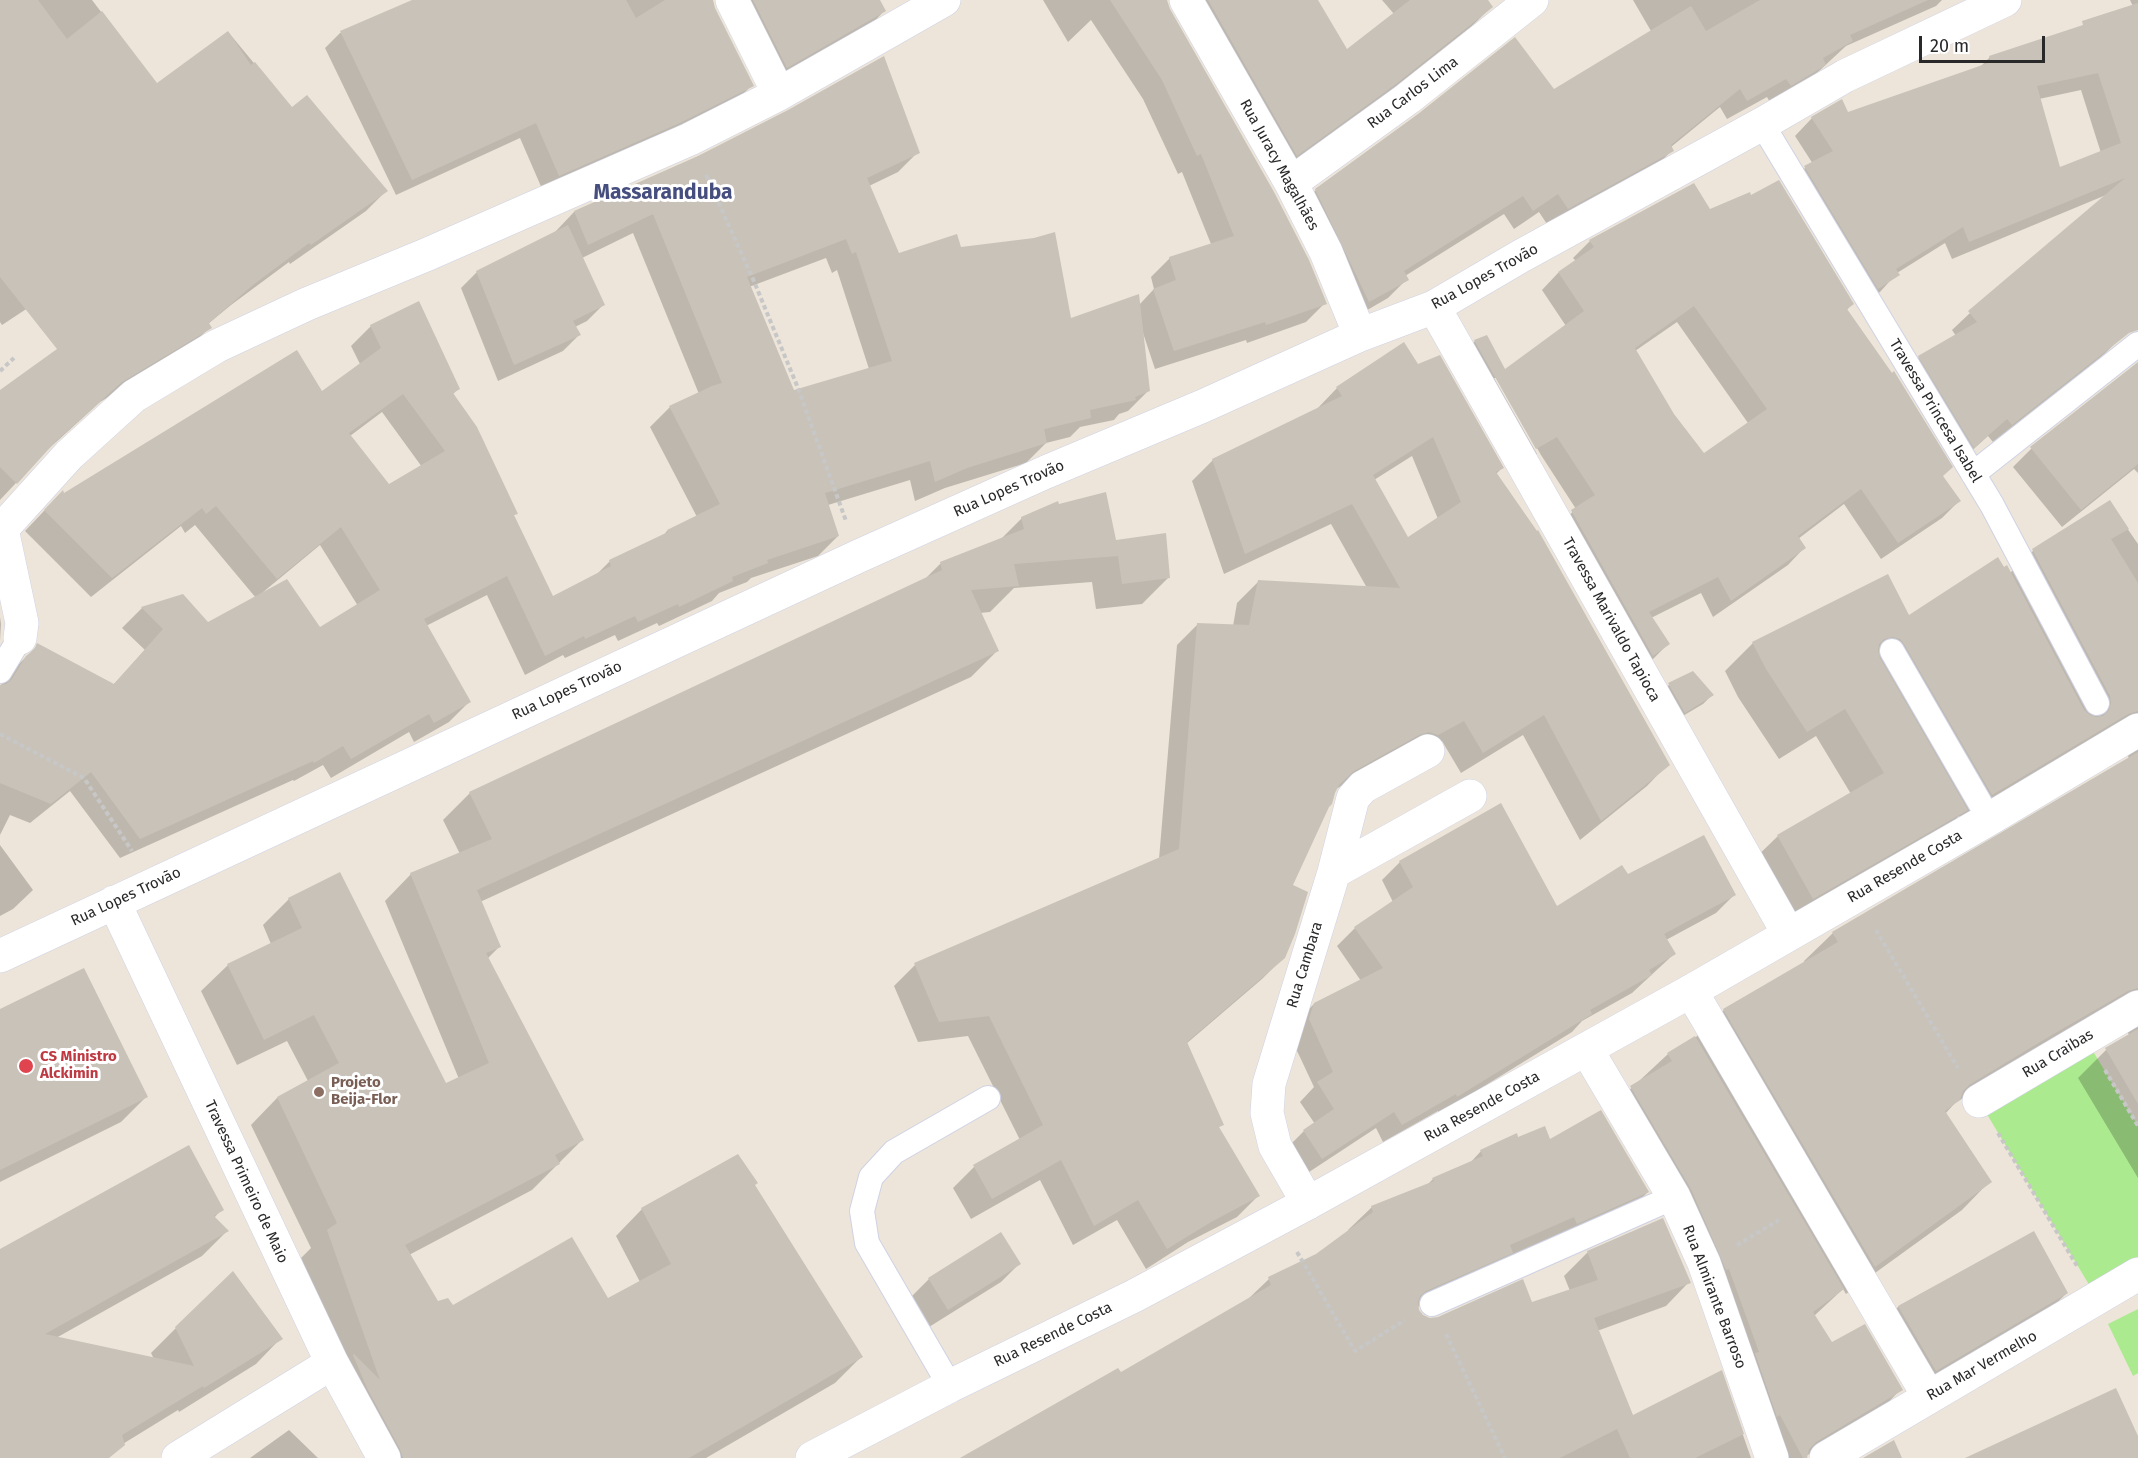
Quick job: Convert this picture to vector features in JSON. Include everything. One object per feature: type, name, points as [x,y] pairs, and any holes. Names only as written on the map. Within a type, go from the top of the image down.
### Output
[{"type":"street","points":[[732,0],[779,94]]},
{"type":"street","points":[[20,638],[22,623],[1,529],[69,455],[134,396],[217,346],[307,304],[428,254],[690,139],[779,94],[944,0]]},
{"type":"street","name":"Rua Juracy Magalhães","points":[[1186,0],[1291,183],[1326,252],[1360,335]]},
{"type":"street","name":"Rua Carlos Lima","points":[[1291,183],[1407,99],[1532,0]]},
{"type":"street","name":"Rua Lopes Trovão","points":[[0,956],[859,556],[1360,335],[1434,307],[1521,256],[1845,76],[1985,4]]},
{"type":"street","name":"Travessa Marivaldo Tapioca","points":[[1434,307],[1788,933]]},
{"type":"street","name":"Rua Resende Costa","points":[[812,1458],[950,1386],[1134,1296],[1587,1050],[1788,933],[1986,810],[2138,730]]},
{"type":"street","name":"Rua Cambara","points":[[1308,1203],[1275,1146],[1267,1113],[1269,1084],[1334,872],[1353,798],[1363,787],[1428,750]]},
{"type":"street","points":[[1334,872],[1470,796]]},
{"type":"street","name":"Travessa Primeiro de Maio","points":[[114,902],[332,1364],[384,1458]]},
{"type":"street","points":[[1691,991],[1929,1397]]},
{"type":"street","name":"Rua Craibas","points":[[1979,1101],[2138,1007]]},
{"type":"street","name":"Rua Almirante Barroso","points":[[1587,1050],[1674,1197],[1704,1263],[1772,1458]]},
{"type":"street","name":"Rua Mar Vermelho","points":[[1826,1458],[2138,1274]]},
{"type":"street","points":[[178,1458],[332,1364]]},
{"type":"lane","name":"Travessa Princesa Isabel","points":[[1762,124],[1992,505],[2097,703]]},
{"type":"lane","points":[[1973,474],[2138,344]]},
{"type":"lane","points":[[0,671],[20,638]]},
{"type":"lane","points":[[1892,651],[1986,810]]},
{"type":"lane","points":[[950,1386],[867,1243],[862,1211],[871,1177],[894,1152],[988,1098]]},
{"type":"lane","points":[[1432,1304],[1674,1197]]},
{"type":"path","points":[[690,139],[753,279],[798,387],[859,556]]},
{"type":"path","points":[[0,371],[14,358]]},
{"type":"path","points":[[0,734],[84,778],[154,884]]},
{"type":"path","points":[[2085,1038],[2138,1126]]},
{"type":"path","points":[[1704,1263],[1814,1200]]},
{"type":"path","points":[[1278,1219],[1355,1350],[1432,1304],[1505,1458]]},
{"type":"green space","points":[[2085,1038],[2138,1126],[2138,1274],[2097,1298],[1979,1101]]},
{"type":"green space","points":[[2138,1309],[2138,1373],[2133,1376],[2108,1324]]},
{"type":"building","points":[[0,0],[38,0],[67,39],[102,11],[157,83],[228,31],[251,65],[255,62],[292,107],[307,95],[388,191],[311,245],[309,243],[253,285],[209,323],[212,328],[122,382],[56,441],[17,484],[0,467],[0,390],[57,349],[0,277]]},
{"type":"building","points":[[412,0],[626,0],[636,18],[665,0],[713,0],[754,86],[682,122],[559,176],[536,123],[412,180],[340,31]]},
{"type":"building","points":[[753,0],[880,0],[886,11],[787,68]]},
{"type":"building","points":[[1110,0],[1167,0],[1274,192],[1309,260],[1327,304],[1266,325],[1265,322],[1174,351],[1153,289],[1176,280],[1169,257],[1234,236],[1201,154],[1197,156],[1162,80]]},
{"type":"building","points":[[1208,0],[1318,0],[1347,49],[1410,0],[1488,0],[1493,7],[1396,84],[1297,156]]},
{"type":"building","points":[[1760,0],[1928,0],[1850,35],[1853,41],[1823,58],[1826,65],[1791,86],[1786,79],[1747,101],[1740,89],[1671,145],[1674,151],[1568,209],[1558,194],[1533,211],[1523,196],[1404,271],[1409,280],[1369,302],[1315,189],[1418,114],[1515,37],[1554,89],[1691,6],[1706,31]]},
{"type":"building","points":[[2138,3],[2138,330],[2129,333],[2012,425],[2007,419],[1974,448],[1918,356],[1977,322],[1968,311],[2125,178],[1969,242],[1963,227],[1896,269],[1900,275],[1878,289],[1804,166],[1833,151],[1811,117],[1842,99],[1848,112],[1991,62],[1989,56],[2083,25],[2082,21]],"holes":[[[2098,73],[2121,143],[2060,167],[2037,86]]]},
{"type":"building","points":[[884,56],[920,153],[867,178],[899,253],[957,234],[961,247],[1034,238],[1055,232],[1071,318],[1139,294],[1150,391],[1135,397],[1136,400],[1090,410],[1091,418],[1044,429],[1047,443],[967,468],[935,482],[930,461],[825,493],[839,536],[767,560],[768,563],[732,577],[733,581],[679,607],[678,604],[638,622],[635,616],[585,639],[584,636],[545,656],[507,576],[424,619],[471,702],[434,723],[429,714],[351,759],[343,746],[314,763],[313,761],[140,839],[91,772],[51,804],[0,783],[0,685],[12,679],[37,643],[114,684],[163,629],[141,607],[183,594],[208,622],[287,579],[320,627],[380,590],[341,527],[277,579],[216,506],[206,514],[202,508],[112,578],[44,510],[63,490],[64,493],[297,350],[322,391],[381,348],[370,325],[419,301],[460,389],[453,393],[477,427],[518,514],[514,515],[553,596],[611,566],[609,560],[720,504],[669,406],[722,383],[653,214],[588,245],[574,211],[698,156],[788,110]],"holes":[[[846,239],[852,254],[856,252],[892,361],[794,390],[747,277]],[[403,394],[445,451],[389,484],[349,433]]]},
{"type":"building","points":[[1779,180],[1854,304],[1847,309],[1892,373],[1894,371],[1953,467],[1943,476],[1961,501],[1898,543],[1861,489],[1798,536],[1806,548],[1731,601],[1718,577],[1649,612],[1670,644],[1653,656],[1571,510],[1595,495],[1557,437],[1536,449],[1474,340],[1487,335],[1505,369],[1584,311],[1558,272],[1594,247],[1589,240],[1694,183],[1710,209],[1750,192],[1751,195]],"holes":[[[1694,306],[1767,409],[1704,453],[1674,414],[1635,348]]]},
{"type":"building","points":[[568,225],[605,305],[573,321],[581,335],[514,365],[476,271]]},
{"type":"building","points":[[1404,342],[1418,364],[1440,355],[1504,468],[1496,472],[1538,530],[1670,765],[1601,821],[1544,715],[1483,753],[1464,721],[1438,735],[1429,732],[1419,735],[1354,771],[1339,785],[1293,885],[1308,892],[1285,958],[1187,1042],[1224,1125],[1219,1127],[1260,1196],[1167,1249],[1138,1200],[1094,1226],[1061,1160],[992,1199],[973,1165],[1043,1125],[989,1016],[939,1022],[914,963],[1179,849],[1197,623],[1249,625],[1258,580],[1400,588],[1352,504],[1245,554],[1212,459],[1342,396],[1336,387]],"holes":[[[1433,437],[1461,502],[1408,537],[1373,475]]]},
{"type":"building","points":[[2138,362],[2138,464],[2081,510],[2030,447]]},
{"type":"building","points":[[1106,492],[1116,540],[1166,533],[1170,578],[1122,584],[1118,556],[1014,564],[1019,586],[971,590],[999,651],[477,890],[501,947],[486,953],[584,1140],[555,1155],[560,1164],[405,1245],[438,1301],[448,1298],[453,1305],[572,1237],[608,1298],[671,1264],[641,1208],[738,1154],[758,1183],[755,1185],[863,1357],[689,1458],[403,1458],[367,1388],[353,1355],[380,1380],[327,1230],[337,1223],[277,1097],[339,1063],[314,1015],[264,1040],[227,964],[302,928],[288,898],[340,872],[446,1083],[489,1063],[410,873],[492,839],[469,792],[942,570],[940,562],[1024,529],[1021,517],[1058,501],[1059,504]]},
{"type":"building","points":[[2110,500],[2129,529],[2111,539],[2138,583],[2138,711],[2128,714],[1992,795],[1904,644],[1900,639],[1893,637],[1884,639],[1879,644],[1880,658],[1968,810],[1813,899],[1777,835],[1884,773],[1845,709],[1807,732],[1766,669],[1752,642],[1888,574],[1909,615],[1998,557],[2004,567],[2007,565],[2084,710],[2096,717],[2103,716],[2109,710],[2110,696],[2032,549]]},
{"type":"building","points":[[1693,671],[1714,695],[1685,713],[1668,683]]},
{"type":"building","points":[[2138,752],[2138,988],[2128,991],[2050,1036],[1969,1085],[1963,1091],[1960,1100],[1945,1111],[1992,1182],[1875,1267],[1723,1009],[1838,942],[1832,932]]},
{"type":"building","points":[[1501,803],[1557,906],[1622,865],[1628,874],[1704,835],[1736,895],[1664,934],[1676,954],[1649,970],[1652,975],[1590,1010],[1592,1014],[1457,1097],[1456,1094],[1402,1125],[1394,1112],[1322,1159],[1303,1130],[1334,1109],[1317,1082],[1333,1072],[1309,1019],[1314,1003],[1383,968],[1354,927],[1413,887],[1399,861]]},
{"type":"building","points":[[84,968],[148,1097],[0,1170],[0,1009]]},
{"type":"building","points":[[2138,1029],[2138,1104],[2105,1048]]},
{"type":"building","points":[[1695,1036],[1844,1289],[1813,1312],[1832,1342],[1865,1324],[1903,1390],[1816,1442],[1809,1449],[1807,1458],[1803,1458],[1780,1415],[1777,1417],[1755,1353],[1759,1352],[1729,1269],[1726,1270],[1691,1189],[1630,1086],[1672,1061],[1667,1053]]},
{"type":"building","points":[[1601,1110],[1649,1192],[1577,1224],[1574,1217],[1510,1245],[1513,1253],[1426,1291],[1420,1296],[1419,1310],[1430,1318],[1438,1317],[1523,1279],[1532,1302],[1598,1280],[1587,1251],[1663,1218],[1691,1283],[1594,1318],[1633,1415],[1722,1370],[1744,1434],[1695,1458],[1630,1458],[1617,1429],[1560,1458],[960,1458],[1118,1368],[1121,1372],[1271,1285],[1268,1277],[1316,1254],[1373,1212],[1371,1206],[1434,1181],[1432,1178],[1483,1156],[1480,1150],[1517,1133],[1518,1137],[1545,1126],[1550,1139]]},
{"type":"building","points":[[189,1145],[224,1210],[214,1216],[229,1231],[45,1334],[194,1366],[175,1327],[233,1271],[283,1339],[122,1435],[125,1445],[109,1458],[0,1458],[0,1249]]},
{"type":"building","points":[[2034,1231],[2068,1293],[1936,1371],[1898,1306]]},
{"type":"building","points":[[1001,1232],[1021,1264],[948,1310],[928,1278]]},
{"type":"building","points":[[2116,1388],[2138,1436],[2138,1458],[1965,1458]]},
{"type":"building","points":[[1894,1440],[1902,1458],[1863,1458]]},
{"type":"place","name":"CS Ministro Alckimin","points":[[26,1066]]},
{"type":"place","name":"Projeto Beija-Flor","points":[[319,1092]]},
{"type":"district","name":"Massaranduba","points":[[663,193]]}]
